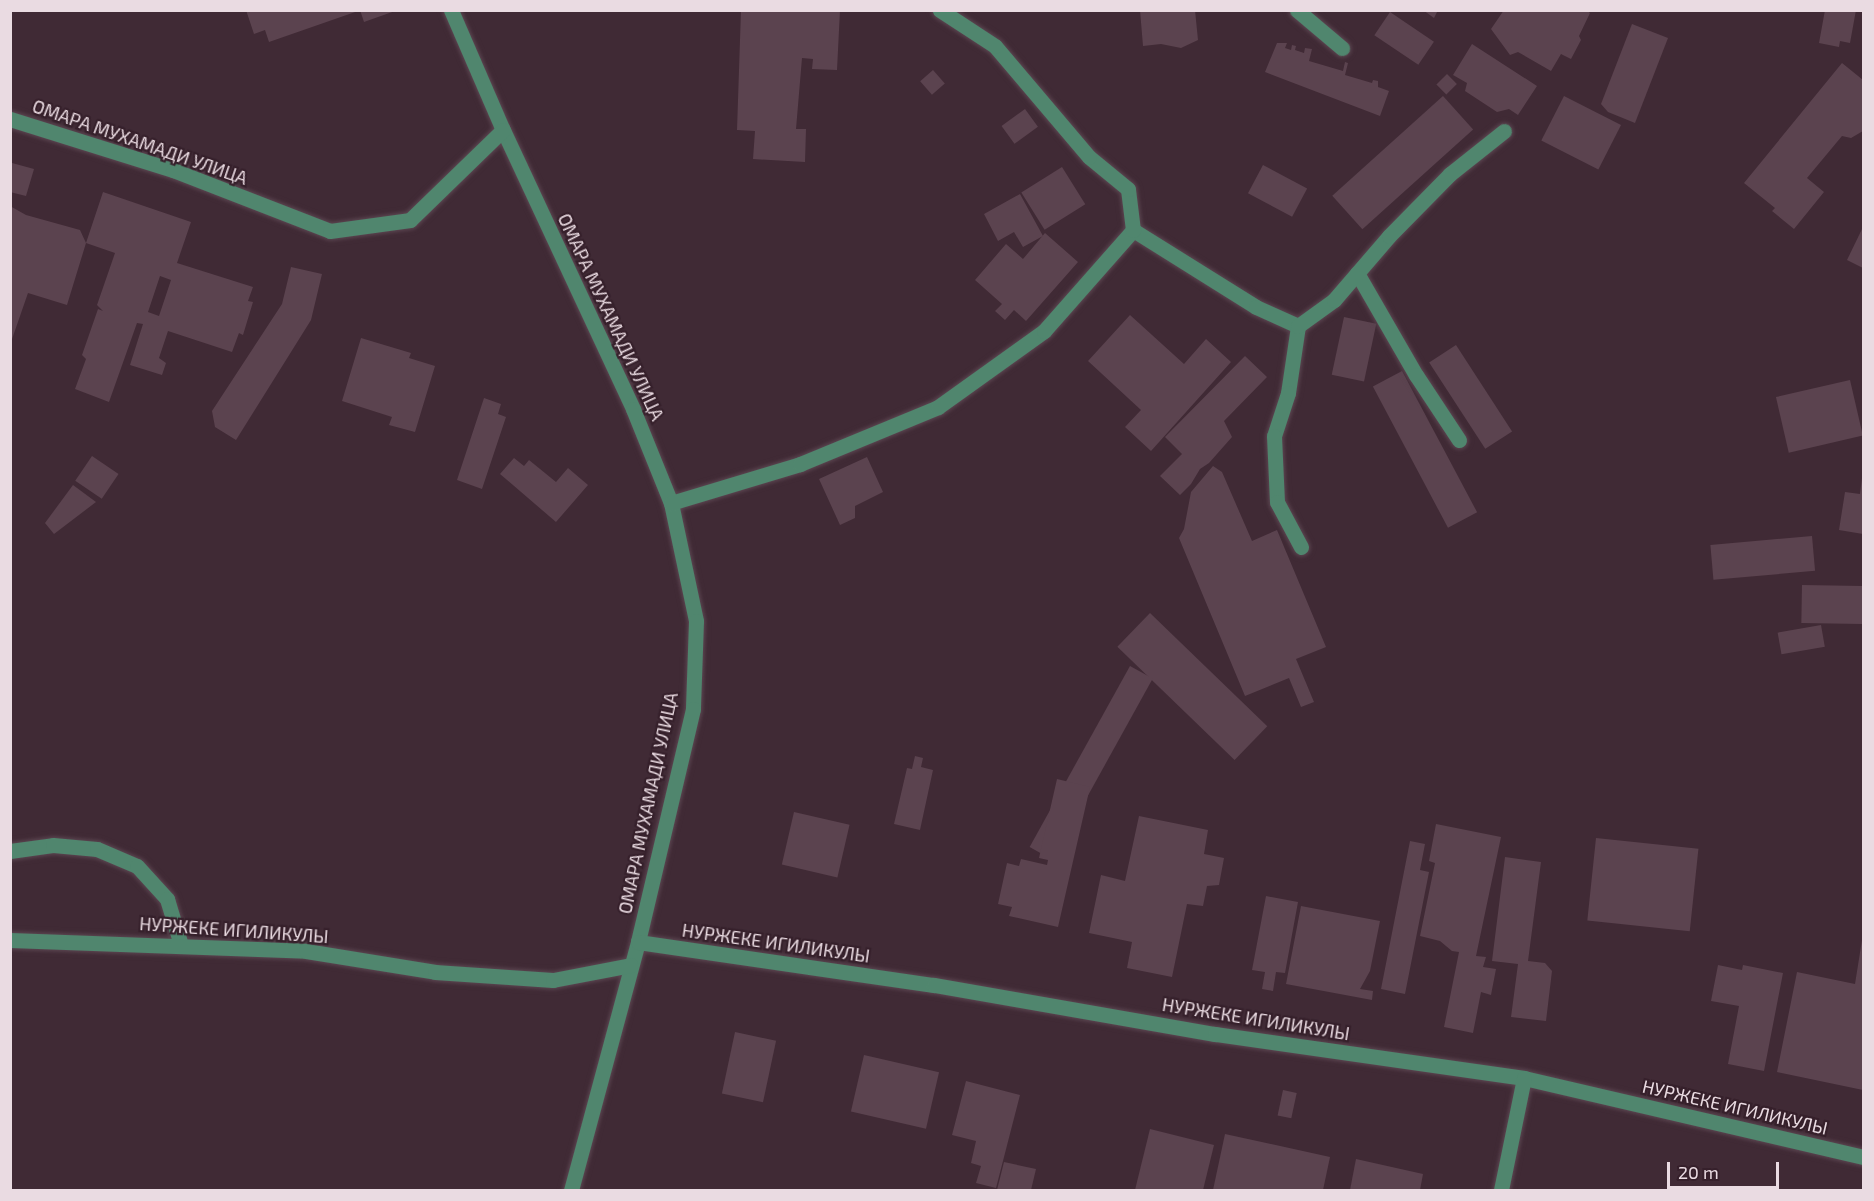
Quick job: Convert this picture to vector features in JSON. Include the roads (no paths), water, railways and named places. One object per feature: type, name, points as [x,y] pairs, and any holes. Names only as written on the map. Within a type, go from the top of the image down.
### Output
[{"type":"street","name":"ОМАРА МУХАМАДИ УЛИЦА","points":[[451,10],[503,130],[633,409],[671,503],[696,621],[693,709],[638,942],[571,1191]]},
{"type":"street","points":[[671,503],[800,464],[938,407],[1044,331],[1133,230],[1128,189],[1089,157],[995,46],[940,10]]},
{"type":"street","points":[[1297,10],[1342,48]]},
{"type":"street","name":"ОМАРА МУХАМАДИ УЛИЦА","points":[[10,119],[173,170],[330,231],[410,220],[503,130]]},
{"type":"street","points":[[1301,547],[1277,502],[1274,436],[1288,393],[1298,326],[1334,300],[1450,174],[1503,131]]},
{"type":"street","points":[[1133,230],[1256,307],[1298,326]]},
{"type":"street","points":[[1358,273],[1416,375],[1459,440]]},
{"type":"street","points":[[10,851],[53,844],[97,849],[137,866],[167,899],[181,945]]},
{"type":"street","name":"НУРЖЕКЕ ИГИЛИКУЛЫ","points":[[10,940],[306,951],[435,972],[553,980],[631,965]]},
{"type":"street","name":"НУРЖЕКЕ ИГИЛИКУЛЫ","points":[[638,942],[934,985],[1215,1034],[1524,1078],[1863,1157]]},
{"type":"street","points":[[1501,1191],[1524,1078]]}]
